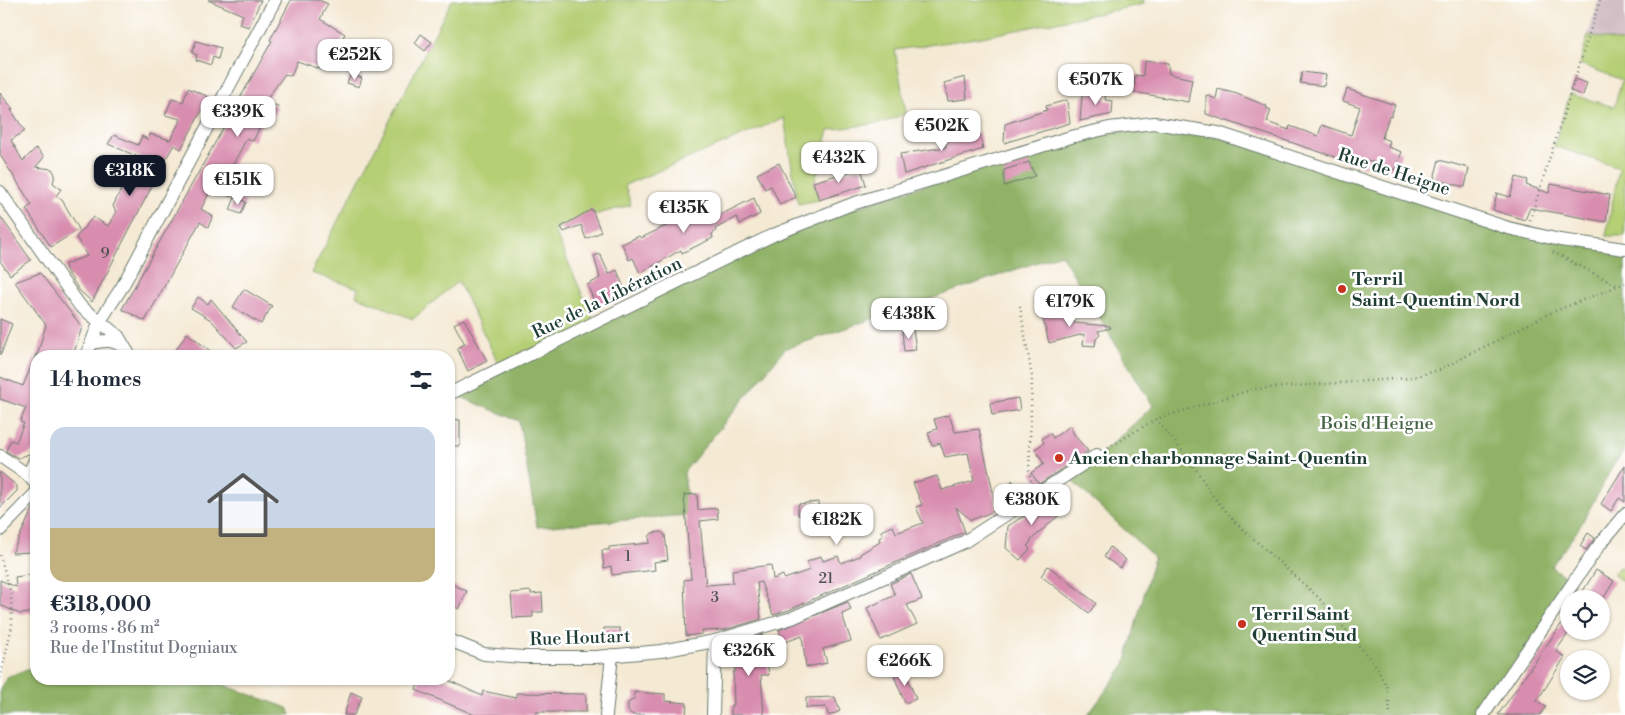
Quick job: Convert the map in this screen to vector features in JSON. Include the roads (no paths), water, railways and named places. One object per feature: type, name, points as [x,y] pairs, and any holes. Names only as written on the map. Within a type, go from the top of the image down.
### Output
[{"type":"street","points":[[89,350],[100,321],[122,287],[275,0]]},
{"type":"street","name":"Rue de Heigne","points":[[1154,123],[1218,133],[1484,221],[1544,237],[1625,249]]},
{"type":"street","name":"Rue de la Libération","points":[[455,391],[773,235],[820,216],[852,204],[1071,137],[1109,128],[1154,123]]},
{"type":"street","points":[[0,192],[80,306],[91,317],[100,321],[118,336],[127,350]]},
{"type":"street","points":[[92,343],[103,340],[117,342],[125,350]]},
{"type":"street","name":"Rue Houtart","points":[[455,642],[484,654],[523,657],[612,655],[660,651],[715,641],[792,618],[928,560],[964,542],[1097,455]]},
{"type":"street","points":[[0,456],[30,478]]},
{"type":"street","points":[[1,530],[30,499]]},
{"type":"street","points":[[1483,715],[1598,548],[1625,514]]},
{"type":"street","points":[[713,715],[715,641]]},
{"type":"street","points":[[606,715],[612,655]]},
{"type":"place","name":"Terril Saint-Quentin Nord","points":[[1342,289]]},
{"type":"place","name":"Ancien charbonnage Saint-Quentin","points":[[1059,458]]},
{"type":"place","name":"Terril Saint Quentin Sud","points":[[1242,624]]},
{"type":"park label","name":"Bois d'Heigne","points":[[1377,423]]}]
